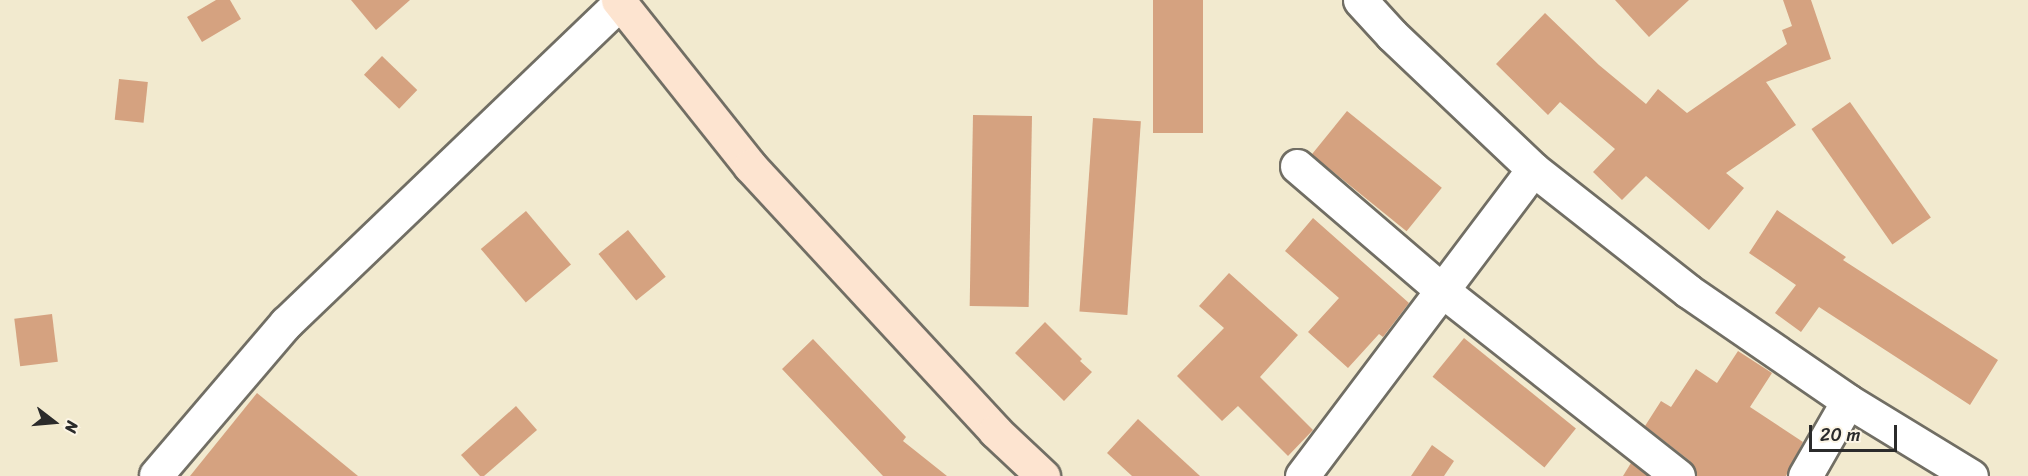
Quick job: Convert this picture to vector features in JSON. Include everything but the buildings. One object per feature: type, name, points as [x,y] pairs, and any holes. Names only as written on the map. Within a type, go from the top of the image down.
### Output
[{"type":"street","points":[[1360,0],[1392,35],[1533,169],[1688,291],[1848,401],[1971,476]]},
{"type":"street","points":[[156,475],[286,323],[619,1],[750,166],[995,431],[1043,476]]},
{"type":"street","points":[[1297,166],[1443,291],[1678,476]]},
{"type":"street","points":[[1302,476],[1533,169]]},
{"type":"street","points":[[1804,476],[1848,401]]}]
